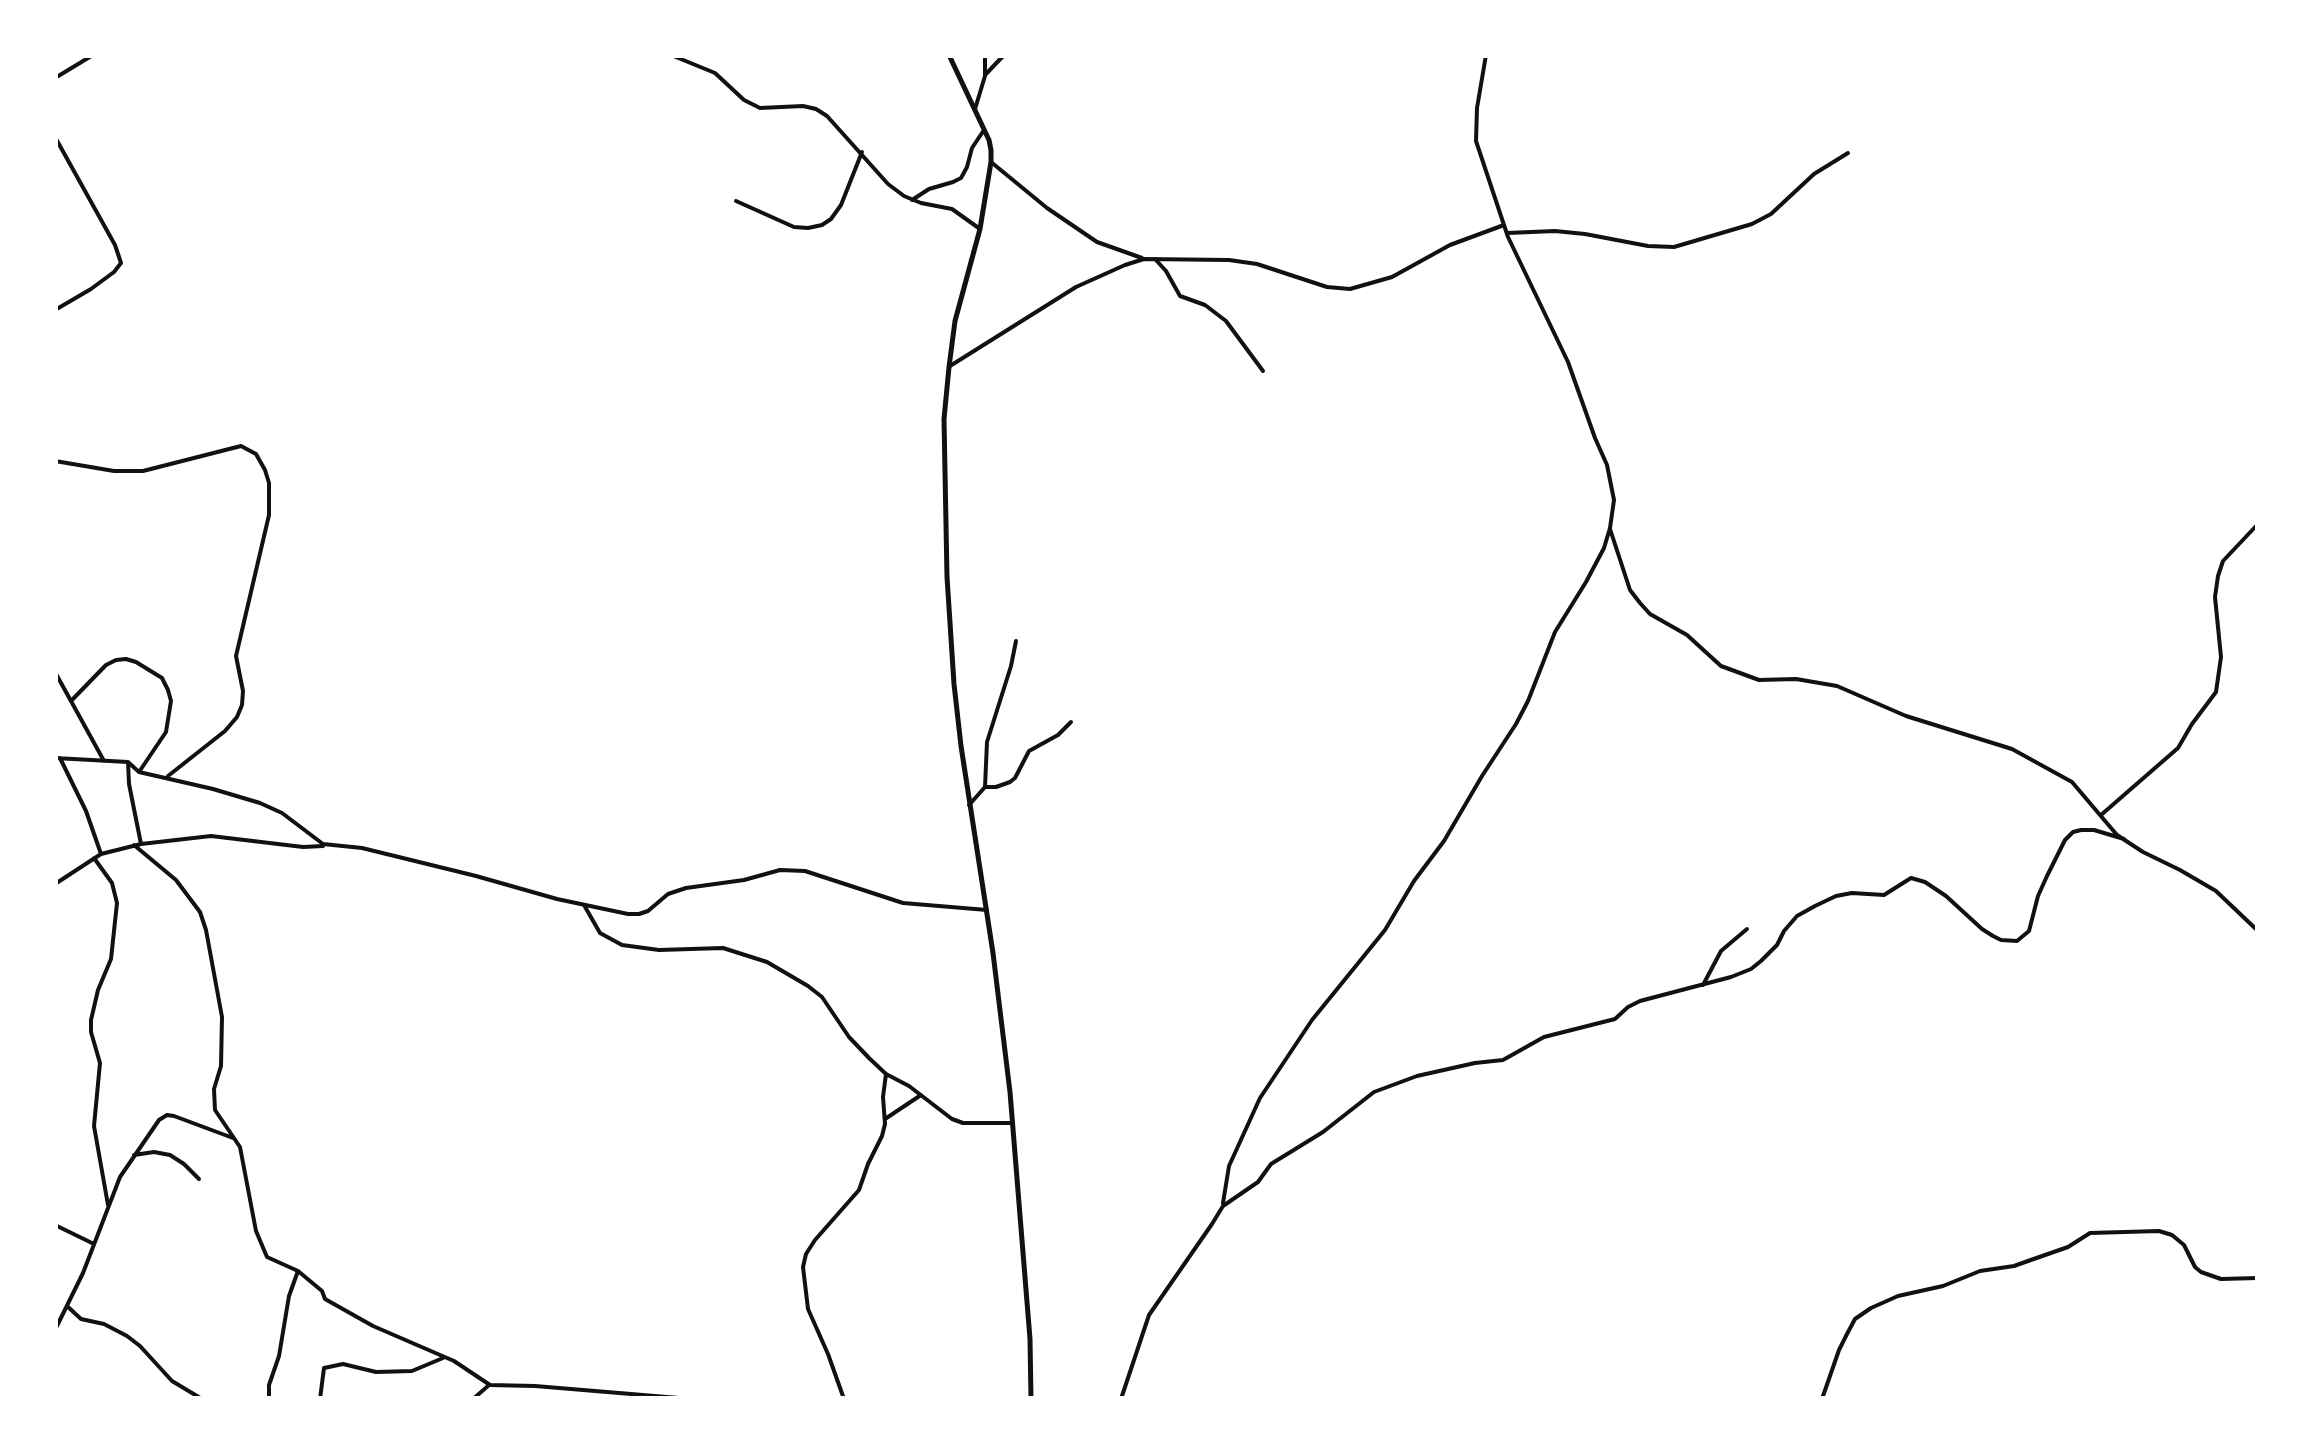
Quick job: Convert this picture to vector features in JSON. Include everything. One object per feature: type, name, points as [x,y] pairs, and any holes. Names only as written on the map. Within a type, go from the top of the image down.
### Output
[{"type":"street","points":[[55,78],[94,55]]},
{"type":"street","points":[[672,55],[715,73],[744,100],[760,108],[816,109],[828,116],[888,184],[904,196],[952,209],[980,229]]},
{"type":"street","points":[[949,55],[984,130],[992,162],[980,229],[955,321],[949,367],[944,419],[946,577],[969,805],[1004,1036],[1030,1339],[1031,1399]]},
{"type":"street","points":[[974,110],[985,76],[985,55]]},
{"type":"street","points":[[985,76],[1004,55]]},
{"type":"street","points":[[1121,1399],[1149,1315],[1223,1206],[1230,1166],[1260,1098],[1312,1020],[1385,930],[1516,724],[1555,632],[1604,548],[1610,528],[1614,500],[1607,465],[1568,362],[1506,233],[1482,164],[1474,131],[1486,55]]},
{"type":"street","points":[[912,200],[929,189],[961,178],[972,148],[984,130]]},
{"type":"street","points":[[55,137],[121,263],[91,290],[55,310]]},
{"type":"street","points":[[736,201],[794,226],[822,225],[841,205],[862,152]]},
{"type":"street","points":[[1506,233],[1555,231],[1674,247],[1752,224],[1771,214],[1814,174],[1848,153]]},
{"type":"street","points":[[992,162],[1047,208],[1097,242],[1144,258],[1257,264],[1327,288],[1350,290],[1392,278],[1450,245],[1504,225]]},
{"type":"street","points":[[949,367],[1060,296],[1144,258]]},
{"type":"street","points":[[1154,258],[1180,296],[1205,305],[1226,321],[1263,371]]},
{"type":"street","points":[[55,460],[114,471],[143,471],[241,446],[256,454],[265,470],[269,515],[236,656],[242,705],[225,731],[166,778]]},
{"type":"street","points":[[2101,815],[2178,748],[2216,692],[2221,657],[2215,598],[2218,576],[2223,561],[2258,524]]},
{"type":"street","points":[[1610,528],[1630,590],[1640,604],[1687,636],[1720,666],[1759,680],[1796,678],[1837,686],[1906,716],[2012,748],[2072,782],[2124,840]]},
{"type":"street","points":[[55,620],[55,640]]},
{"type":"street","points":[[969,805],[985,787],[987,742],[1016,641]]},
{"type":"street","points":[[72,700],[106,665],[116,660],[136,662],[162,678],[171,701],[166,732],[138,772]]},
{"type":"street","points":[[55,672],[104,760]]},
{"type":"street","points":[[985,787],[1010,782],[1029,751],[1072,722]]},
{"type":"street","points":[[58,758],[128,762],[138,772],[260,803],[323,844],[333,846]]},
{"type":"street","points":[[58,758],[86,811],[100,854]]},
{"type":"street","points":[[128,762],[130,794],[142,844]]},
{"type":"street","points":[[1223,1206],[1258,1182],[1271,1164],[1323,1132],[1374,1092],[1417,1076],[1503,1060],[1544,1037],[1615,1020],[1640,1001],[1751,969],[1777,945],[1797,916],[1836,896],[1884,895],[1911,878],[1946,896],[1993,936],[2017,941],[2029,931],[2046,876],[2073,832],[2094,830],[2124,840],[2216,891],[2258,931]]},
{"type":"street","points":[[55,884],[100,854],[134,845],[211,836],[303,847],[362,848],[557,900],[628,914],[648,910],[668,894],[686,888],[744,880],[780,870],[805,872],[902,903],[987,910]]},
{"type":"street","points":[[134,845],[176,880],[200,912],[206,930],[222,1017],[221,1066],[213,1100],[218,1117],[244,1158],[251,1210],[262,1251],[269,1259],[298,1271],[322,1291],[325,1299],[373,1326],[454,1361],[490,1385],[690,1399]]},
{"type":"street","points":[[94,858],[112,883],[117,902],[111,959],[91,1020],[100,1063],[94,1126],[108,1205]]},
{"type":"street","points":[[584,904],[600,932],[622,945],[660,950],[723,948],[766,962],[822,997],[849,1037],[886,1074],[922,1094],[952,1119],[962,1123],[1012,1122]]},
{"type":"street","points":[[1703,985],[1721,951],[1747,929]]},
{"type":"street","points":[[844,1399],[808,1309],[802,1268],[815,1240],[860,1190],[882,1136],[886,1074]]},
{"type":"street","points":[[885,1119],[922,1094]]},
{"type":"street","points":[[55,1330],[120,1177],[159,1120],[167,1115],[189,1120],[234,1138]]},
{"type":"street","points":[[134,1155],[162,1152],[184,1164],[199,1179]]},
{"type":"street","points":[[55,1225],[94,1244]]},
{"type":"street","points":[[1822,1399],[1847,1334],[1856,1319],[1870,1308],[1980,1271],[2014,1266],[2068,1247],[2090,1233],[2172,1235],[2184,1245],[2201,1272],[2221,1279],[2258,1278]]},
{"type":"street","points":[[258,1399],[269,1397],[288,1296],[298,1271]]},
{"type":"street","points":[[67,1306],[81,1318],[127,1336],[172,1380],[202,1399]]},
{"type":"street","points":[[320,1399],[324,1368],[343,1364],[376,1372],[412,1371],[444,1357]]},
{"type":"street","points":[[473,1399],[490,1385]]}]
